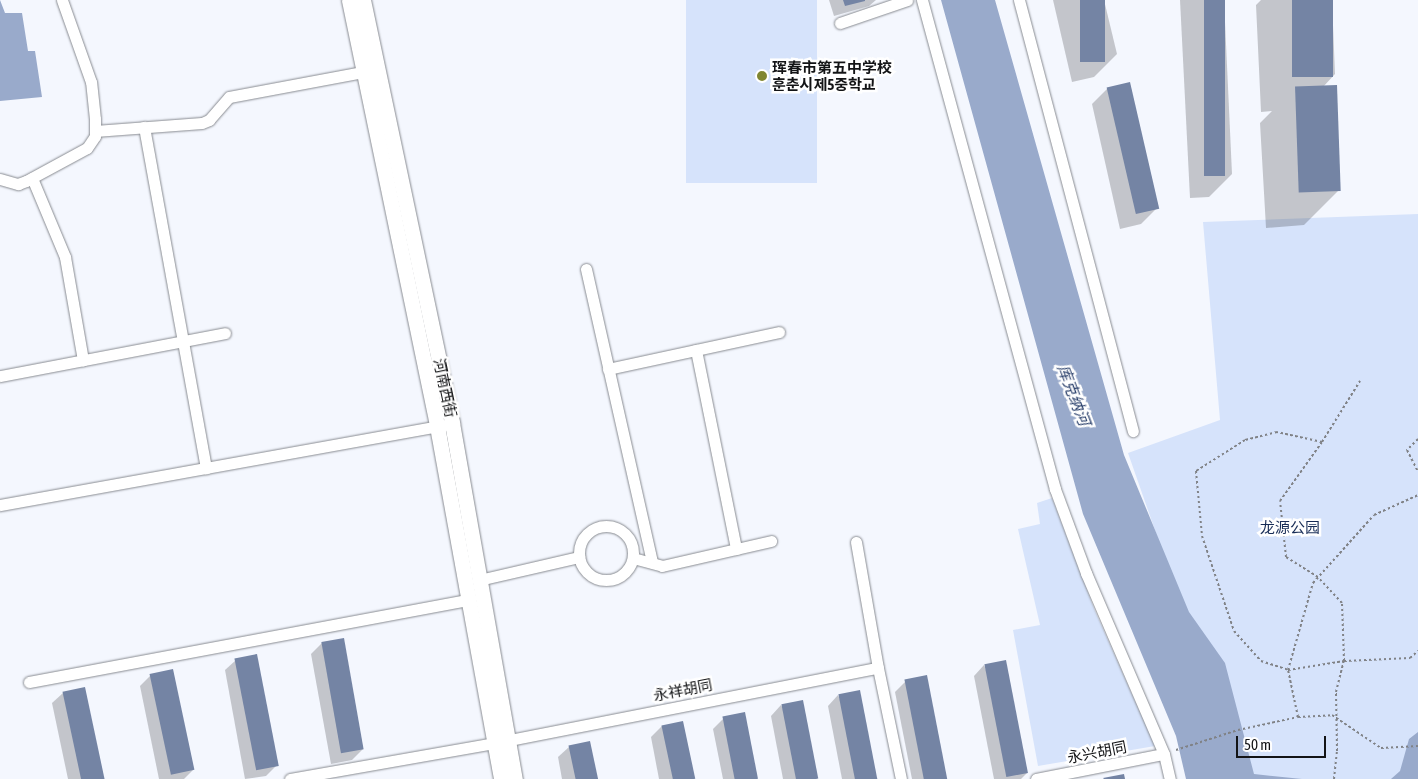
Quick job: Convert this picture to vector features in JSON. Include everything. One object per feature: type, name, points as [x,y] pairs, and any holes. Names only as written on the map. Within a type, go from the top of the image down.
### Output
[{"type":"main road","name":"河南西街","points":[[349,0],[437,426],[468,600],[500,741],[515,779]]},
{"type":"main road","name":"河南西街","points":[[363,0],[452,423],[479,580],[500,741],[501,779]]},
{"type":"street","points":[[0,179],[18,184],[32,178],[87,148],[94,136],[91,82],[62,0]]},
{"type":"street","points":[[840,23],[906,0]]},
{"type":"street","points":[[922,0],[1055,489],[1086,573],[1169,752],[1170,779]]},
{"type":"street","points":[[1019,0],[1133,431]]},
{"type":"street","points":[[95,131],[202,123],[209,120],[229,97],[363,72]]},
{"type":"street","points":[[144,127],[206,468]]},
{"type":"street","points":[[32,178],[65,257],[83,360]]},
{"type":"street","points":[[586,269],[652,563]]},
{"type":"street","points":[[608,369],[779,332]]},
{"type":"street","points":[[0,376],[225,333]]},
{"type":"street","points":[[696,350],[736,549]]},
{"type":"street","points":[[0,505],[452,423]]},
{"type":"street","points":[[607,525],[624,532],[633,548],[633,558],[624,574],[608,580],[591,576],[585,570],[579,557],[580,545],[590,531],[607,525]]},
{"type":"street","points":[[633,558],[662,566],[771,541]]},
{"type":"street","points":[[856,542],[878,668],[901,779]]},
{"type":"street","points":[[479,580],[579,557]]},
{"type":"street","points":[[29,682],[468,600]]},
{"type":"street","name":"永祥胡同","points":[[290,779],[500,741],[878,668]]},
{"type":"street","name":"永兴胡同","points":[[1036,779],[1169,752]]},
{"type":"path","points":[[1334,779],[1336,692],[1344,661],[1342,603],[1318,577],[1286,556],[1280,501],[1322,442],[1360,381]]},
{"type":"path","points":[[1322,442],[1277,432],[1245,440],[1196,471],[1202,536],[1234,631],[1261,661],[1288,670],[1344,661],[1410,658],[1418,651]]},
{"type":"path","points":[[1418,439],[1407,450],[1418,472]]},
{"type":"path","points":[[1298,717],[1288,670],[1313,583],[1374,515],[1418,495]]},
{"type":"path","points":[[1169,752],[1238,730],[1298,717],[1332,715],[1381,748],[1418,746]]},
{"type":"green space","points":[[686,0],[817,0],[817,183],[686,183]]},
{"type":"green space","name":"龙源公园","points":[[1418,214],[1418,779],[1242,779],[1128,453],[1220,420],[1203,222]]},
{"type":"green space","points":[[1052,498],[1095,611],[1155,746],[1038,766],[1013,630],[1040,625],[1018,529],[1040,524],[1037,503]]},
{"type":"water","points":[[0,0],[5,13],[22,13],[28,51],[35,51],[42,97],[0,101]]},
{"type":"water","name":"库克纳河","points":[[941,0],[995,0],[1124,455],[1189,612],[1225,663],[1254,774],[1302,779],[1186,779],[1176,736],[1083,514]]},
{"type":"water","points":[[1418,732],[1418,779],[1391,779],[1400,771],[1409,739]]},
{"type":"building","points":[[843,0],[865,0],[865,1],[845,6]]},
{"type":"building","points":[[1080,0],[1105,0],[1105,62],[1080,62]]},
{"type":"building","points":[[1204,0],[1225,0],[1225,176],[1204,176]]},
{"type":"building","points":[[1292,0],[1333,0],[1333,77],[1292,77]]},
{"type":"building","points":[[1130,82],[1159,209],[1136,214],[1107,87]]},
{"type":"building","points":[[1337,85],[1341,191],[1299,192],[1295,86]]},
{"type":"building","points":[[344,638],[364,749],[341,753],[321,642]]},
{"type":"building","points":[[257,654],[279,766],[256,770],[234,658]]},
{"type":"building","points":[[1006,660],[1028,773],[1006,777],[984,664]]},
{"type":"building","points":[[173,669],[194,770],[171,775],[150,674]]},
{"type":"building","points":[[927,675],[947,779],[924,779],[904,679]]},
{"type":"building","points":[[85,687],[105,779],[81,779],[63,692]]},
{"type":"building","points":[[860,690],[877,779],[855,779],[838,694]]},
{"type":"building","points":[[803,700],[818,779],[796,779],[781,704]]},
{"type":"building","points":[[745,712],[758,779],[735,779],[722,716]]},
{"type":"building","points":[[683,721],[695,779],[673,779],[661,726]]},
{"type":"building","points":[[590,741],[598,779],[576,779],[568,746]]},
{"type":"building","points":[[1124,774],[1125,779],[1103,778]]},
{"type":"place","name":"珲春市第五中学校 훈춘시제5중학교","points":[[762,76]]}]
